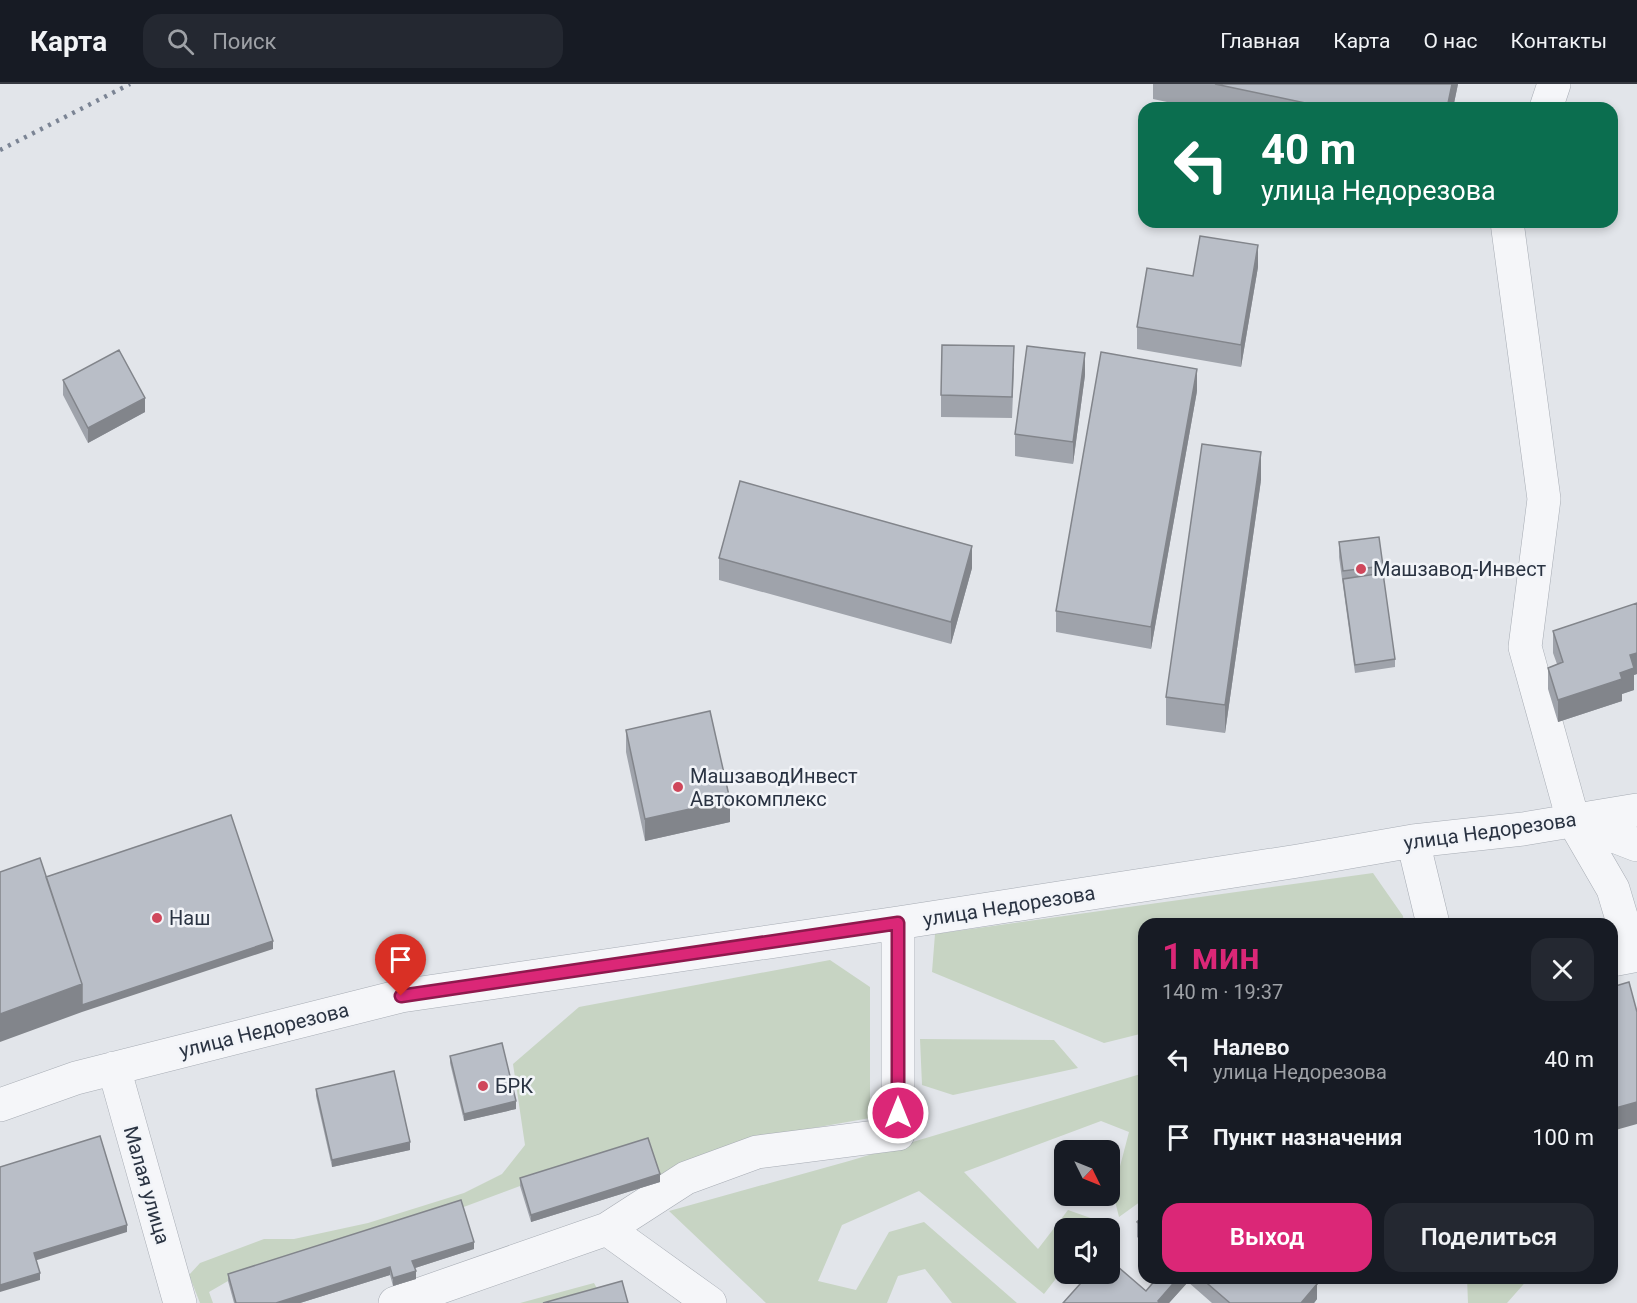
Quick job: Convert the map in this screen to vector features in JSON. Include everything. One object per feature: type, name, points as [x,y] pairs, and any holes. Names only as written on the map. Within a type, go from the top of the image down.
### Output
[{"type":"street","points":[[1548,102],[1554,84]]},
{"type":"street","points":[[1508,228],[1544,499],[1526,647],[1574,820],[1613,889],[1633,956],[1618,959]]},
{"type":"street","name":"улица Недорезова","points":[[0,1105],[76,1078],[401,996],[898,923],[1413,841],[1522,829],[1637,810]]},
{"type":"street","points":[[1574,820],[1637,845]]},
{"type":"street","points":[[1413,841],[1432,918]]},
{"type":"street","points":[[395,1303],[607,1229],[686,1178],[757,1152],[898,1134],[898,923]]},
{"type":"street","name":"Малая улица","points":[[114,1068],[180,1303]]},
{"type":"street","points":[[607,1229],[710,1303]]},
{"type":"green space","points":[[1373,873],[1403,918],[1138,918],[1138,1034],[1104,1043],[932,972],[935,934]]},
{"type":"green space","points":[[830,960],[870,987],[870,1118],[757,1138],[658,1177],[520,1186],[461,1208],[228,1281],[209,1292],[213,1303],[200,1303],[189,1275],[200,1263],[264,1239],[294,1239],[368,1223],[464,1193],[502,1174],[525,1145],[513,1064],[579,1007]]},
{"type":"green space","points":[[920,1039],[1054,1040],[1078,1068],[953,1095],[922,1085]]},
{"type":"green space","points":[[1138,1075],[1138,1203],[1119,1217],[1116,1206],[1120,1206],[1120,1166],[1129,1132],[1101,1121],[964,1172],[1038,1249],[1054,1228],[1054,1281],[1044,1294],[919,1191],[842,1225],[818,1281],[856,1290],[889,1232],[924,1222],[1017,1303],[952,1303],[925,1269],[898,1276],[887,1303],[766,1303],[669,1211],[849,1161]]},
{"type":"green space","points":[[1068,1210],[1091,1218],[1062,1218]]},
{"type":"green space","points":[[594,1283],[605,1303],[520,1303]]},
{"type":"green space","points":[[1467,1284],[1524,1284],[1507,1303],[1468,1303]]},
{"type":"building","points":[[1215,84],[1452,84],[1448,102],[1300,102]]},
{"type":"building","points":[[1200,236],[1258,245],[1241,345],[1137,327],[1147,268],[1193,276]]},
{"type":"building","points":[[942,345],[1014,346],[1012,397],[941,395]]},
{"type":"building","points":[[1027,346],[1085,353],[1073,442],[1015,434]]},
{"type":"building","points":[[119,350],[145,398],[88,428],[63,380]]},
{"type":"building","points":[[1101,352],[1197,369],[1151,627],[1056,611]]},
{"type":"building","points":[[1202,444],[1261,452],[1225,705],[1166,697]]},
{"type":"building","points":[[740,481],[972,546],[951,622],[719,558]]},
{"type":"building","points":[[1379,537],[1383,566],[1343,571],[1339,542]]},
{"type":"building","points":[[1383,573],[1395,659],[1355,665],[1343,579]]},
{"type":"building","points":[[1637,603],[1637,653],[1630,655],[1634,668],[1620,673],[1622,679],[1558,700],[1548,668],[1563,662],[1553,631]]},
{"type":"building","name":"МашзаводИнвест Автокомплекс","points":[[710,711],[730,800],[645,819],[626,730]]},
{"type":"building","points":[[231,815],[273,941],[82,1005],[82,984],[46,877]]},
{"type":"building","points":[[40,858],[82,984],[0,1014],[0,872]]},
{"type":"building","points":[[1629,982],[1637,1012],[1637,1102],[1618,1107],[1618,985]]},
{"type":"building","points":[[502,1043],[516,1101],[464,1114],[450,1056]]},
{"type":"building","points":[[394,1071],[410,1142],[332,1160],[316,1089]]},
{"type":"building","points":[[100,1136],[127,1225],[34,1253],[40,1273],[0,1285],[0,1167]]},
{"type":"building","points":[[648,1138],[660,1174],[531,1215],[520,1178]]},
{"type":"building","points":[[461,1200],[474,1242],[412,1261],[416,1271],[393,1278],[390,1267],[276,1303],[236,1303],[228,1274]]},
{"type":"building","points":[[1120,1269],[1146,1291],[1152,1284],[1173,1284],[1158,1301],[1160,1303],[1063,1303],[1080,1284],[1120,1284]]},
{"type":"building","points":[[622,1281],[628,1303],[543,1303]]},
{"type":"building","points":[[1208,1284],[1317,1284],[1301,1303],[1230,1303]]},
{"type":"railway","points":[[0,150],[130,84]]},
{"type":"place","name":"Машзавод-Инвест","points":[[1361,569]]},
{"type":"place","name":"МашзаводИнвест Автокомплекс","points":[[678,787]]},
{"type":"place","name":"Наш","points":[[157,918]]},
{"type":"place","name":"БРК","points":[[483,1086]]},
{"type":"route","points":[[401,996],[898,923],[898,1113]]}]
